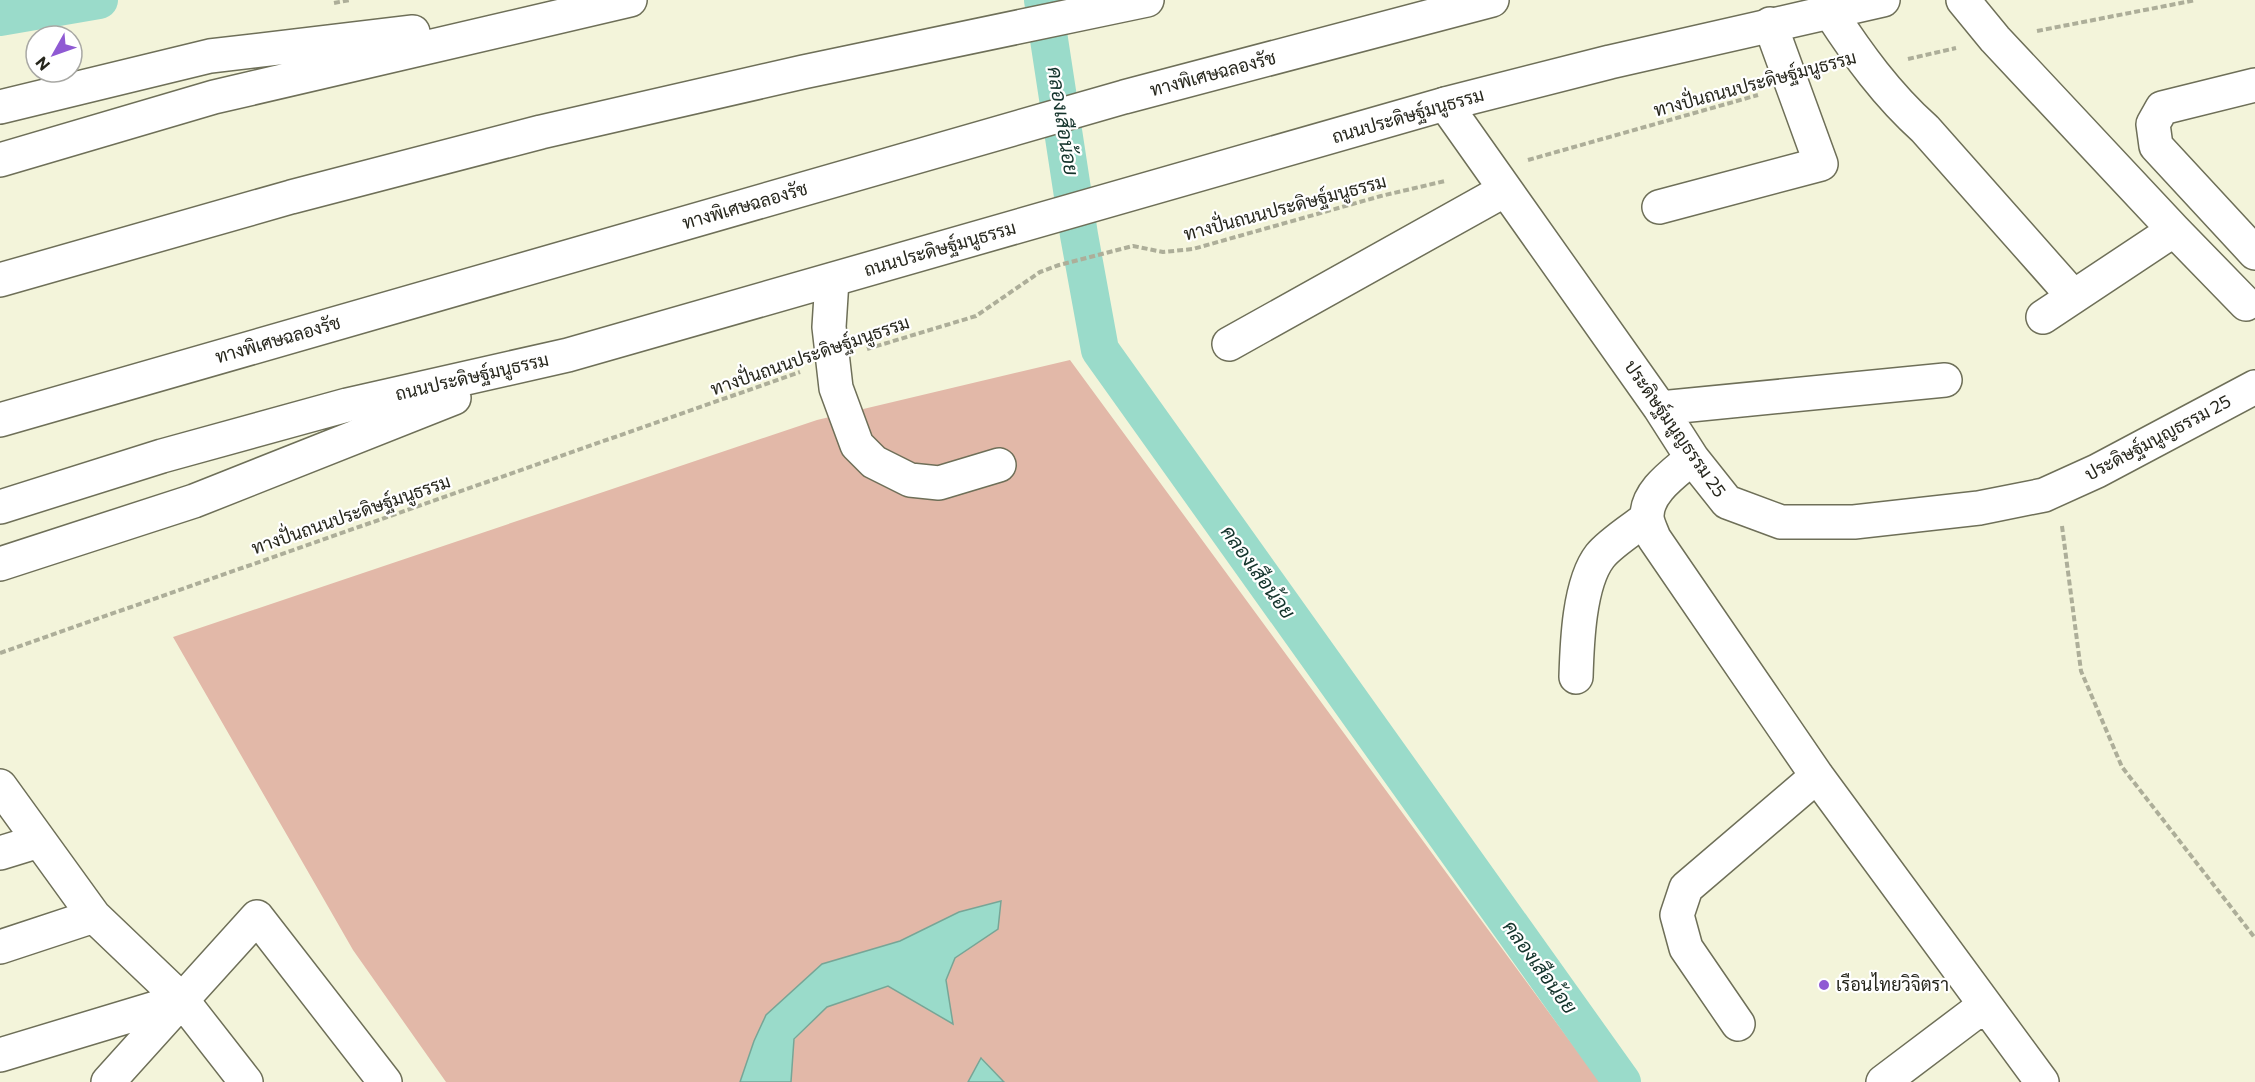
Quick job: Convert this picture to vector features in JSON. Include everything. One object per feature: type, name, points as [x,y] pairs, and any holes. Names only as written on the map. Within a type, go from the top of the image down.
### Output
[{"type":"main road","points":[[0,160],[214,97],[630,0]]},
{"type":"main road","points":[[0,280],[291,197],[541,132],[803,72],[1147,0]]},
{"type":"main road","name":"ทางพิเศษฉลองรัช","points":[[0,420],[1124,97],[1492,0]]},
{"type":"main road","name":"ถนนประดิษฐ์มนูธรรม","points":[[0,507],[162,456],[347,405],[568,355],[1445,104],[1770,24],[1883,0]]},
{"type":"main road","points":[[1963,0],[1995,39],[2246,304]]},
{"type":"main road","points":[[1830,12],[1868,69],[1902,109],[1925,129],[2073,296]]},
{"type":"main road","points":[[0,107],[210,56],[576,13]]},
{"type":"main road","points":[[1659,207],[1821,164],[1770,24]]},
{"type":"main road","points":[[2255,85],[2162,108],[2153,124],[2156,146],[2255,253]]},
{"type":"main road","name":"ประดิษฐ์มนูญธรรม 25","points":[[1445,104],[1660,408],[1692,458],[1727,502],[1781,522],[1854,522],[1978,508],[2044,495],[2097,471],[2255,387]]},
{"type":"main road","points":[[1229,344],[1499,180]]},
{"type":"main road","points":[[2043,317],[2174,230]]},
{"type":"main road","points":[[832,280],[830,327],[837,388],[856,446],[874,462],[910,480],[939,483],[999,465]]},
{"type":"main road","points":[[0,564],[195,501],[373,429],[568,355]]},
{"type":"main road","points":[[1660,408],[1945,380]]},
{"type":"main road","points":[[1692,458],[1655,493],[1649,505],[1647,518],[1654,538],[1816,776],[2042,1082]]},
{"type":"main road","points":[[1576,677],[1589,576],[1600,555],[1647,518]]},
{"type":"main road","points":[[1738,1024],[1686,948],[1677,915],[1686,888],[1816,776]]},
{"type":"main road","points":[[0,786],[94,916],[182,1000],[246,1082]]},
{"type":"main road","points":[[0,853],[39,841]]},
{"type":"main road","points":[[0,947],[94,916]]},
{"type":"main road","points":[[108,1082],[257,917],[385,1082]]},
{"type":"main road","points":[[0,1055],[182,1000]]},
{"type":"main road","points":[[1883,1082],[1985,1005]]},
{"type":"path","name":"ทางปั่นถนนประดิษฐ์มนูธรรม","points":[[1868,69],[1995,39],[2196,0]]},
{"type":"path","name":"ทางปั่นถนนประดิษฐ์มนูธรรม","points":[[0,653],[833,360],[976,316],[1040,272],[1133,246],[1163,252],[1193,249],[1381,196],[1499,180],[1793,85]]},
{"type":"path","points":[[2058,489],[2081,671],[2122,767],[2255,938]]},
{"type":"shaded area","points":[[1070,360],[1600,1082],[1004,1082],[982,1058],[968,1082],[791,1082],[794,1040],[827,1007],[888,986],[953,1024],[946,980],[955,958],[997,929],[959,912],[900,941],[822,964],[766,1015],[740,1082],[446,1082],[353,950],[173,637],[817,420]]},
{"type":"water","points":[[1001,901],[998,929],[955,958],[946,980],[953,1024],[888,986],[827,1007],[794,1039],[791,1082],[740,1082],[766,1015],[822,964],[900,941],[959,912]]},
{"type":"water","points":[[981,1058],[1003,1081],[1004,1082],[968,1082]]},
{"type":"waterway","points":[[0,17],[99,0]]},
{"type":"waterway","name":"คลองเสือน้อย","points":[[1043,0],[1079,235],[1100,350],[1622,1082]]},
{"type":"place","name":"เรือนไทยวิจิตรา","points":[[1824,985]]}]
